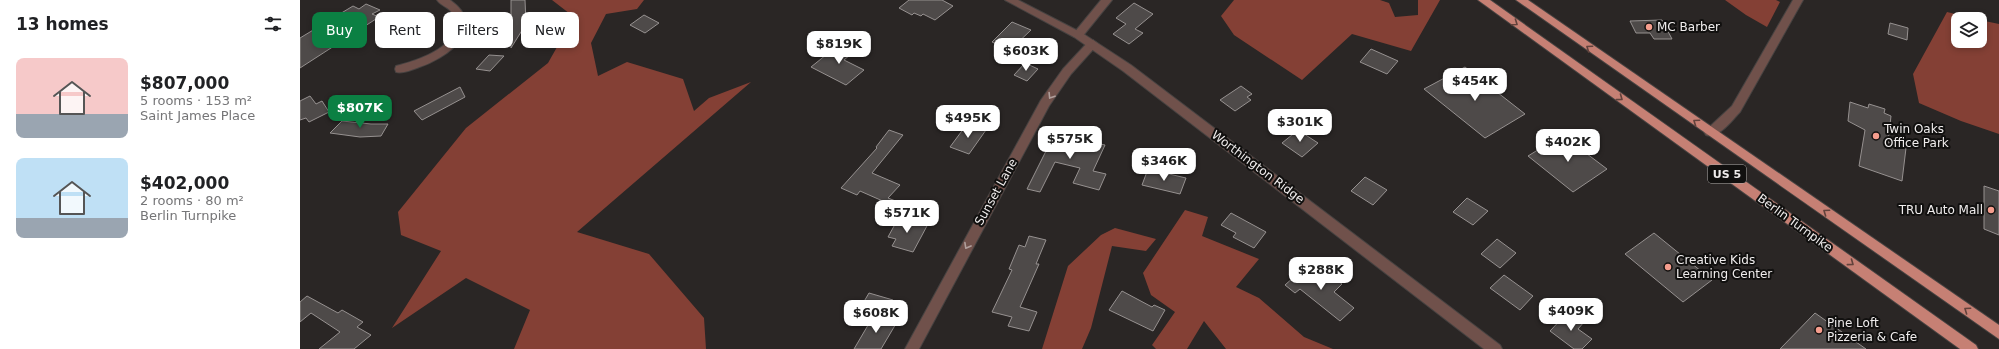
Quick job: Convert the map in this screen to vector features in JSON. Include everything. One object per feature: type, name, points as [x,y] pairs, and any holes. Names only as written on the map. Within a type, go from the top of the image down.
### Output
[{"type":"highway","name":"Berlin Turnpike","points":[[1483,0],[1971,349]]},
{"type":"highway","name":"US 5","points":[[1521,0],[1999,333]]},
{"type":"street","points":[[400,69],[423,63],[449,48],[460,29],[459,14],[447,1],[442,0]]},
{"type":"street","name":"Worthington Ridge","points":[[1010,0],[1078,35],[1127,68],[1495,349]]},
{"type":"street","points":[[1078,35],[1107,0]]},
{"type":"street","points":[[1710,132],[1724,122],[1736,109],[1798,0]]},
{"type":"street","name":"Sunset Lane","points":[[912,349],[948,280],[1042,110],[1076,60],[1092,44]]},
{"type":"shaded area","points":[[552,0],[644,0],[637,9],[606,14],[591,43],[598,76],[627,62],[683,79],[694,111],[709,98],[751,82],[577,232],[649,254],[704,318],[706,349],[514,349],[530,310],[466,278],[392,328],[441,251],[401,235],[398,212],[466,128],[548,63],[556,48],[579,48],[579,12],[568,12]]},
{"type":"shaded area","points":[[1234,0],[1380,0],[1389,3],[1395,17],[1418,15],[1418,0],[1440,0],[1411,51],[1352,34],[1302,80],[1234,35],[1221,16]]},
{"type":"shaded area","points":[[1725,0],[1776,0],[1780,2],[1767,27],[1746,15]]},
{"type":"shaded area","points":[[1947,12],[1951,13],[1951,48],[1987,48],[1987,21],[1999,24],[1999,134],[1961,121],[1919,103],[1913,74]]},
{"type":"shaded area","points":[[1185,210],[1208,217],[1202,236],[1259,259],[1236,287],[1259,298],[1304,337],[1333,349],[1226,349],[1204,321],[1187,349],[1156,349],[1152,345],[1175,312],[1151,295],[1143,273]]},
{"type":"shaded area","points":[[1115,228],[1156,239],[1146,251],[1112,246],[1091,328],[1082,349],[1042,349],[1068,266],[1101,235]]},
{"type":"building","points":[[511,0],[525,0],[526,12],[521,12],[521,32],[513,45],[513,12],[511,12]]},
{"type":"building","points":[[909,0],[942,0],[953,6],[935,20],[923,14],[921,16],[914,13],[912,15],[899,8]]},
{"type":"building","points":[[1134,3],[1153,14],[1135,29],[1143,33],[1129,44],[1113,34],[1126,24],[1116,18]]},
{"type":"building","points":[[366,4],[380,10],[372,14],[375,15],[375,20],[367,25],[367,12],[343,12],[353,6],[359,9]]},
{"type":"building","points":[[644,15],[659,23],[645,33],[630,25]]},
{"type":"building","name":"MC Barber","points":[[1662,20],[1672,39],[1654,39],[1650,33],[1636,33],[1630,21]]},
{"type":"building","points":[[1012,22],[1031,30],[1010,50],[992,42]]},
{"type":"building","points":[[1890,23],[1908,28],[1907,40],[1888,34]]},
{"type":"building","points":[[312,31],[312,48],[331,48],[300,68],[300,38]]},
{"type":"building","points":[[842,42],[857,49],[844,60],[864,70],[846,85],[811,67]]},
{"type":"building","points":[[1371,49],[1398,61],[1387,74],[1360,62]]},
{"type":"building","points":[[489,55],[504,56],[490,71],[476,69]]},
{"type":"building","points":[[1025,63],[1038,69],[1027,81],[1014,75]]},
{"type":"building","points":[[1465,67],[1525,114],[1485,138],[1424,89]]},
{"type":"building","points":[[1241,86],[1252,94],[1247,97],[1251,100],[1235,111],[1220,100]]},
{"type":"building","points":[[460,87],[465,97],[422,120],[414,111]]},
{"type":"building","points":[[310,96],[316,104],[322,101],[329,112],[309,122],[306,118],[300,120],[300,101]]},
{"type":"building","name":"Twin Oaks Office Park","points":[[1850,102],[1868,108],[1869,104],[1885,109],[1884,113],[1891,116],[1888,142],[1906,148],[1902,181],[1859,166],[1865,130],[1848,121]]},
{"type":"building","points":[[342,121],[388,124],[381,136],[360,137],[330,133]]},
{"type":"building","points":[[967,124],[986,130],[969,154],[950,147]]},
{"type":"building","points":[[1058,127],[1077,131],[1073,138],[1105,145],[1093,171],[1106,174],[1099,190],[1073,183],[1080,168],[1055,162],[1040,192],[1027,189]]},
{"type":"building","points":[[889,130],[903,135],[872,173],[900,185],[888,198],[903,204],[893,216],[878,210],[885,202],[860,191],[857,195],[841,188],[877,148],[876,147]]},
{"type":"building","points":[[1298,130],[1318,143],[1302,157],[1282,143]]},
{"type":"building","points":[[1562,135],[1607,169],[1573,192],[1528,156]]},
{"type":"building","points":[[1148,169],[1186,178],[1180,194],[1142,185]]},
{"type":"building","points":[[1365,177],[1387,190],[1373,205],[1351,191]]},
{"type":"building","name":"TRU Auto Mall","points":[[1984,186],[1999,191],[1999,235],[1984,229]]},
{"type":"building","points":[[1467,198],[1488,211],[1473,225],[1453,212]]},
{"type":"building","points":[[1231,213],[1266,232],[1254,248],[1233,237],[1236,233],[1221,225]]},
{"type":"building","points":[[899,217],[928,224],[913,252],[892,246],[896,239],[888,237]]},
{"type":"building","name":"Creative Kids Learning Center","points":[[1654,233],[1712,280],[1683,302],[1625,254]]},
{"type":"building","points":[[1029,236],[1046,240],[1036,264],[1039,264],[1020,307],[1037,312],[1029,331],[1008,326],[1012,317],[992,312],[1012,270],[1009,269],[1019,245],[1025,247]]},
{"type":"building","points":[[1497,239],[1516,253],[1500,268],[1481,254]]},
{"type":"building","points":[[1319,267],[1342,284],[1334,292],[1354,308],[1340,321],[1300,289],[1295,293],[1285,285],[1304,268],[1311,274]]},
{"type":"building","points":[[1504,275],[1533,296],[1520,310],[1490,288]]},
{"type":"building","points":[[1122,291],[1152,307],[1154,305],[1165,310],[1153,331],[1109,310]]},
{"type":"building","points":[[869,293],[893,300],[883,317],[859,310]]},
{"type":"building","points":[[307,296],[338,313],[342,310],[363,322],[357,327],[371,335],[354,349],[319,349],[340,332],[311,313],[300,322],[300,302]]},
{"type":"building","points":[[1569,311],[1584,322],[1578,329],[1592,339],[1582,349],[1574,349],[1550,331]]},
{"type":"building","name":"Pine Loft Pizzeria & Cafe","points":[[1815,313],[1866,349],[1780,349]]},
{"type":"building","points":[[874,315],[897,322],[881,349],[854,349]]},
{"type":"place","name":"MC Barber","points":[[1649,27]]},
{"type":"place","name":"Twin Oaks Office Park","points":[[1876,136]]},
{"type":"place","name":"TRU Auto Mall","points":[[1991,210]]},
{"type":"place","name":"Creative Kids Learning Center","points":[[1668,267]]},
{"type":"place","name":"Pine Loft Pizzeria & Cafe","points":[[1819,330]]}]
